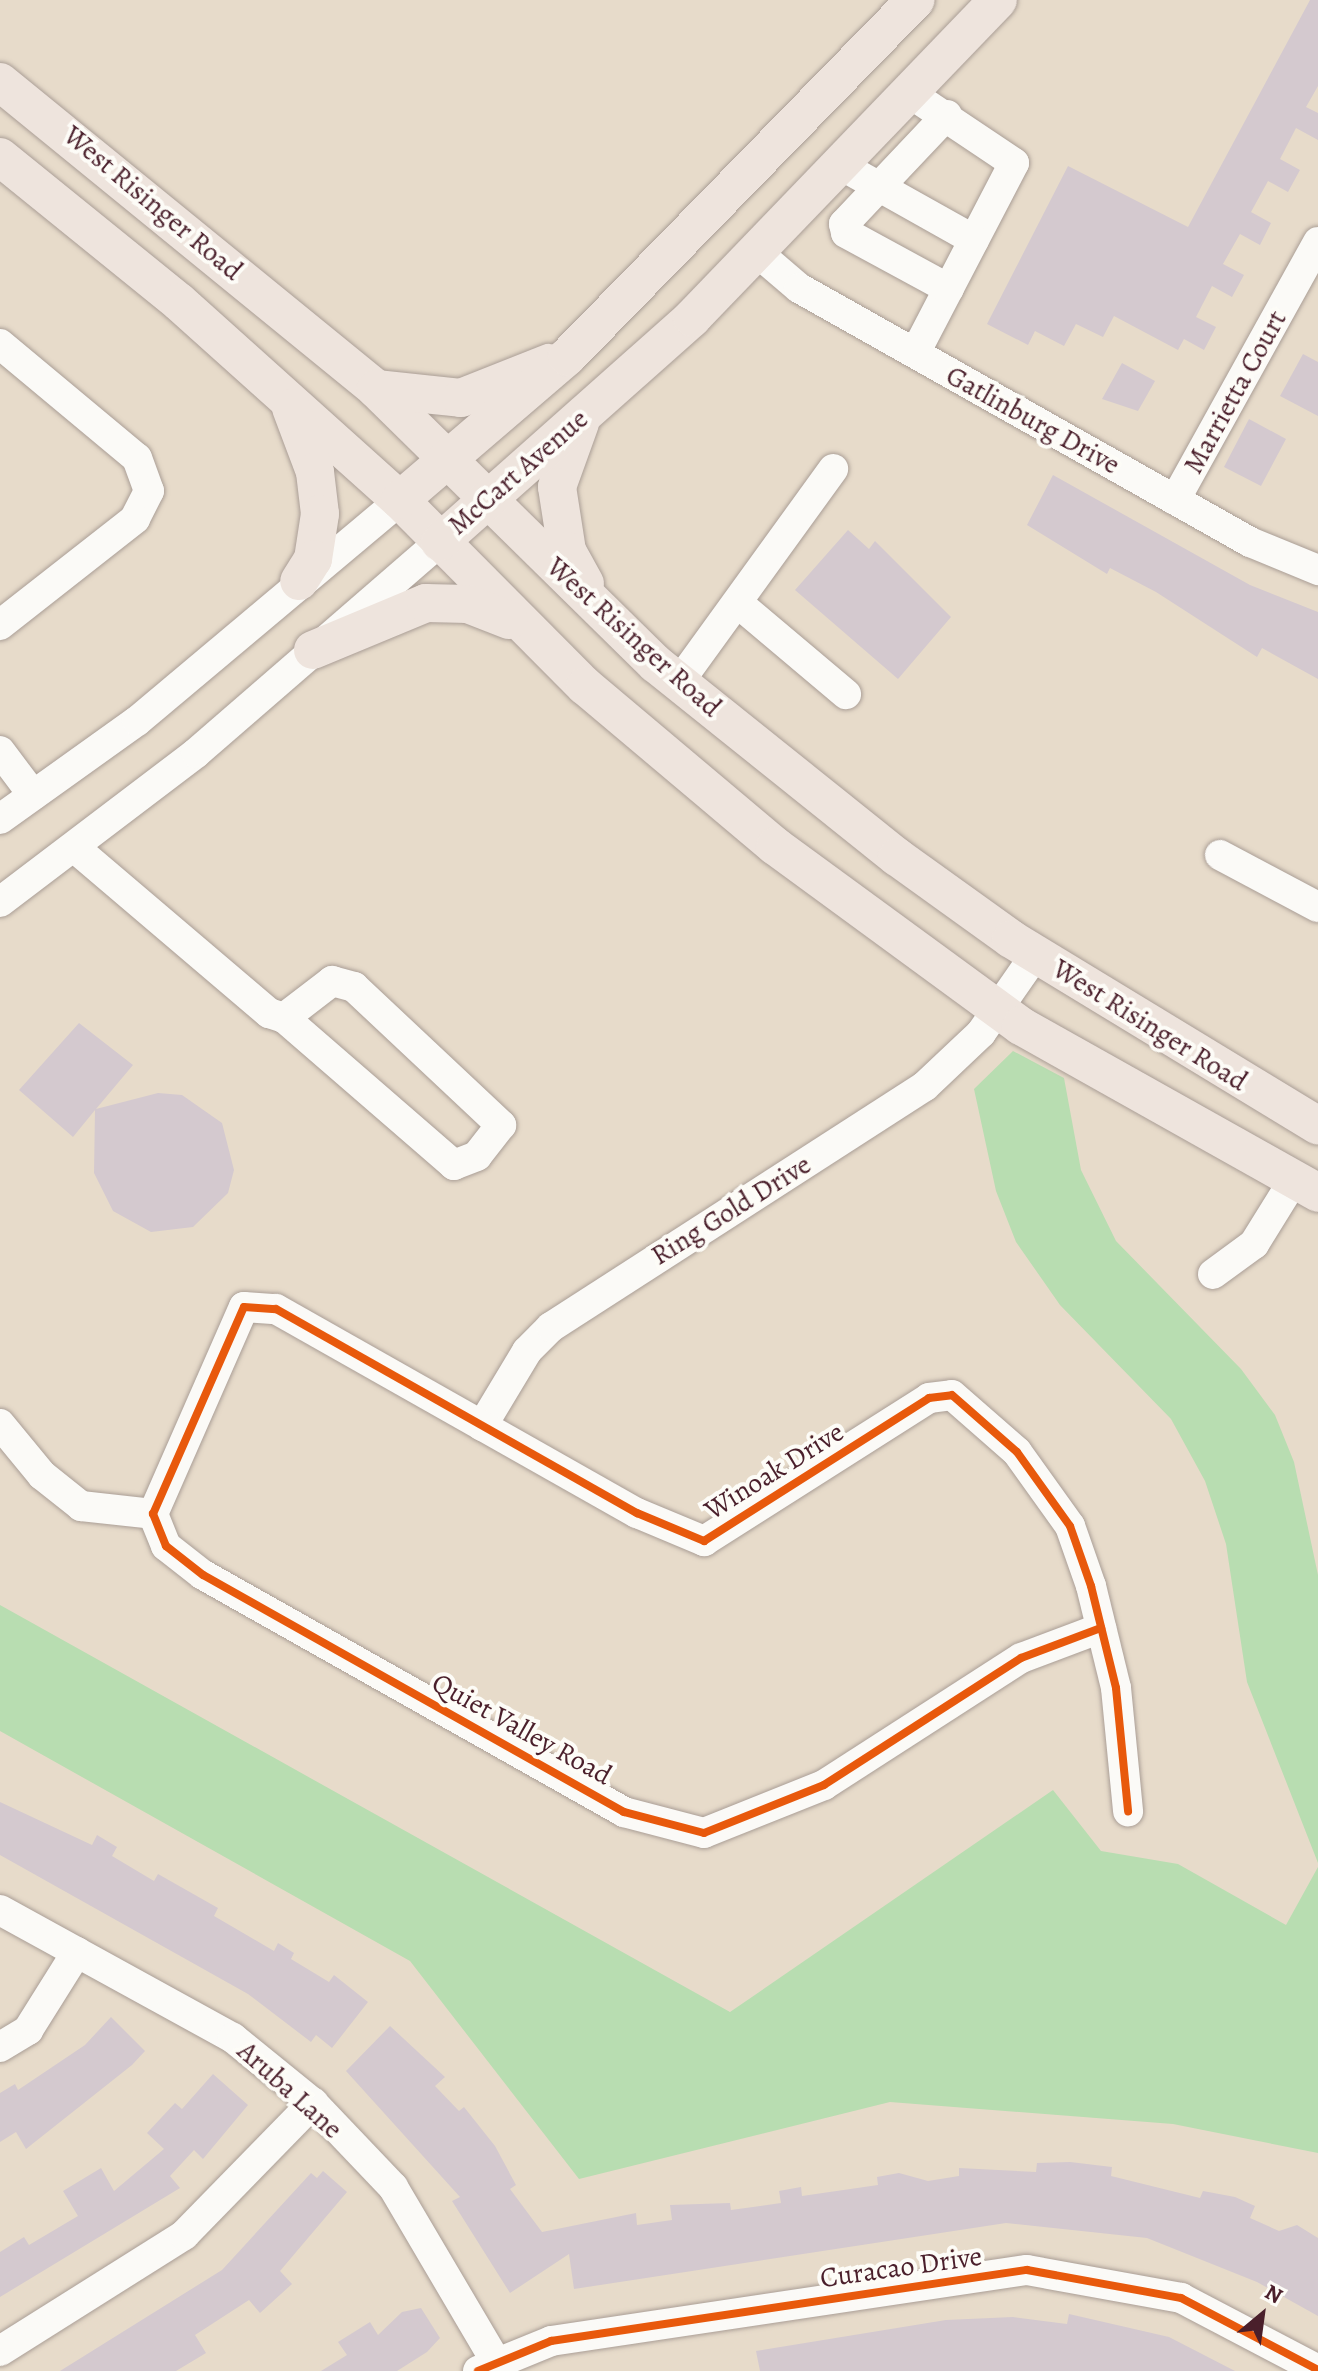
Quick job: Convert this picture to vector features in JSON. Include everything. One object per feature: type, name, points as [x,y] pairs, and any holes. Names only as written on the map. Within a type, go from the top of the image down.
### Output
[{"type":"main road","name":"McCart Avenue","points":[[400,500],[450,462],[567,357],[915,0]]},
{"type":"main road","name":"McCart Avenue","points":[[440,542],[758,253],[844,167],[998,0]]},
{"type":"main road","name":"West Risinger Road","points":[[0,82],[376,389],[602,613],[679,682],[897,857],[1036,954],[1318,1126]]},
{"type":"main road","points":[[0,157],[400,500],[524,627],[775,846],[998,1010],[1160,1111],[1306,1187]]},
{"type":"main road","points":[[376,389],[461,398],[567,357]]},
{"type":"main road","points":[[289,402],[315,472],[320,514],[313,559],[299,581]]},
{"type":"main road","points":[[584,414],[561,462],[560,525],[602,613]]},
{"type":"main road","points":[[313,650],[426,603],[468,604],[524,627]]},
{"type":"street","points":[[911,94],[947,115],[1014,163],[915,353]]},
{"type":"street","points":[[947,115],[844,224],[846,233],[949,289]]},
{"type":"street","points":[[844,167],[974,240]]},
{"type":"street","name":"Marrietta Court","points":[[1175,500],[1307,286],[1318,242]]},
{"type":"street","name":"Gatlinburg Drive","points":[[758,253],[799,288],[1175,500],[1318,570]]},
{"type":"street","points":[[0,344],[137,458],[149,491],[135,519],[0,625]]},
{"type":"street","points":[[679,682],[739,604],[833,469]]},
{"type":"street","name":"McCart Avenue","points":[[0,819],[137,721],[299,581],[400,500]]},
{"type":"street","name":"McCart Avenue","points":[[0,902],[75,848],[440,542]]},
{"type":"street","points":[[739,604],[846,694]]},
{"type":"street","points":[[0,751],[33,795]]},
{"type":"street","points":[[75,848],[254,1003],[284,1018],[454,1165],[477,1156],[501,1125],[354,987],[332,981],[284,1018]]},
{"type":"street","points":[[1220,855],[1318,907]]},
{"type":"street","name":"Ring Gold Drive","points":[[482,1426],[520,1362],[551,1327],[925,1086],[956,1062],[998,1010],[1036,954]]},
{"type":"street","points":[[1213,1274],[1254,1244],[1306,1187]]},
{"type":"street","name":"Winoak Drive","points":[[153,1514],[244,1307],[276,1309],[637,1513],[704,1541],[929,1398],[952,1395],[1049,1488],[1083,1558],[1126,1747],[1128,1811]]},
{"type":"street","points":[[0,1424],[42,1475],[81,1506],[153,1514]]},
{"type":"street","name":"Quiet Valley Road","points":[[153,1514],[166,1546],[203,1575],[624,1812],[704,1833],[824,1785],[1021,1658],[1101,1628]]},
{"type":"street","name":"Aruba Lane","points":[[0,1910],[233,2038],[313,2103],[393,2187],[487,2366]]},
{"type":"street","points":[[0,2047],[28,2030],[77,1952]]},
{"type":"street","points":[[0,2351],[184,2235],[313,2103]]},
{"type":"street","name":"Curacao Drive","points":[[487,2366],[551,2341],[1027,2270],[1181,2298],[1318,2370]]},
{"type":"green space","points":[[1013,1051],[1064,1078],[1081,1170],[1116,1241],[1241,1369],[1275,1415],[1294,1462],[1318,1575],[1318,1863],[1247,1682],[1226,1544],[1205,1481],[1171,1419],[1060,1305],[1016,1242],[996,1191],[974,1089]]},
{"type":"green space","points":[[0,1605],[730,2012],[1053,1790],[1101,1851],[1178,1864],[1286,1925],[1318,1867],[1318,2153],[1173,2124],[890,2102],[579,2179],[410,1961],[0,1731]]},
{"type":"building","points":[[1310,0],[1318,0],[1318,86],[1306,107],[1318,113],[1318,140],[1296,128],[1280,159],[1300,170],[1288,192],[1268,181],[1251,212],[1271,223],[1260,245],[1240,234],[1223,264],[1244,275],[1232,297],[1212,286],[1196,317],[1216,327],[1204,350],[1184,339],[1178,350],[1114,316],[1103,337],[1076,324],[1064,346],[1035,331],[1028,345],[987,324],[1068,166],[1188,227]]},
{"type":"building","points":[[1303,354],[1318,362],[1318,416],[1280,396]]},
{"type":"building","points":[[1122,363],[1155,381],[1138,411],[1102,399]]},
{"type":"building","points":[[1249,419],[1286,439],[1261,486],[1224,467]]},
{"type":"building","points":[[1053,475],[1250,585],[1318,612],[1318,679],[1262,648],[1257,657],[1156,592],[1110,568],[1107,574],[1027,525]]},
{"type":"building","points":[[848,530],[869,549],[875,541],[951,617],[898,679],[795,590]]},
{"type":"building","points":[[79,1023],[133,1065],[96,1109],[158,1093],[182,1095],[222,1123],[234,1170],[228,1193],[193,1227],[151,1232],[113,1211],[94,1173],[95,1110],[73,1137],[19,1090]]},
{"type":"building","points":[[0,1802],[92,1845],[97,1835],[117,1847],[112,1856],[154,1881],[158,1874],[218,1908],[214,1916],[274,1951],[278,1943],[294,1953],[291,1959],[329,1982],[334,1975],[368,2002],[332,2048],[316,2035],[311,2042],[248,1994],[0,1855]]},
{"type":"building","points":[[111,2017],[145,2051],[132,2065],[26,2149],[16,2132],[0,2142],[0,2093],[15,2084],[18,2090],[85,2045]]},
{"type":"building","points":[[390,2026],[445,2077],[435,2086],[459,2111],[464,2107],[495,2146],[516,2185],[510,2189],[542,2232],[636,2213],[637,2225],[672,2220],[670,2205],[730,2203],[731,2210],[781,2203],[779,2191],[801,2187],[802,2196],[878,2185],[877,2177],[899,2173],[928,2181],[959,2176],[959,2168],[1036,2172],[1037,2163],[1070,2162],[1112,2167],[1111,2176],[1200,2198],[1203,2191],[1235,2197],[1255,2206],[1250,2218],[1279,2231],[1297,2225],[1318,2238],[1318,2316],[1257,2282],[1147,2238],[1006,2223],[574,2289],[569,2254],[510,2293],[452,2201],[460,2197],[346,2071]]},
{"type":"building","points":[[213,2074],[248,2105],[203,2159],[194,2150],[170,2176],[180,2188],[0,2297],[0,2252],[24,2237],[29,2245],[78,2216],[63,2191],[101,2168],[114,2191],[164,2149],[147,2133],[175,2103],[182,2109]]},
{"type":"building","points":[[323,2171],[347,2192],[280,2271],[292,2284],[260,2313],[249,2300],[195,2335],[206,2353],[176,2371],[60,2371],[222,2270],[311,2173],[317,2178]]},
{"type":"building","points":[[421,2308],[440,2338],[427,2352],[397,2371],[321,2371],[347,2355],[338,2342],[370,2322],[378,2335],[402,2312]]},
{"type":"building","points":[[1069,2314],[1169,2337],[1235,2371],[760,2371],[756,2351],[946,2320],[1013,2317],[1067,2324]]},
{"type":"cycle path","points":[[1101,1628],[1021,1658],[824,1785],[704,1833],[624,1812],[203,1575],[166,1546],[153,1514],[244,1307],[276,1309],[637,1513],[704,1541],[929,1398],[952,1395],[1017,1452],[1070,1526],[1091,1586],[1116,1688],[1128,1811]]},
{"type":"cycle path","points":[[478,2371],[551,2341],[1027,2270],[1181,2298],[1318,2370]]}]
